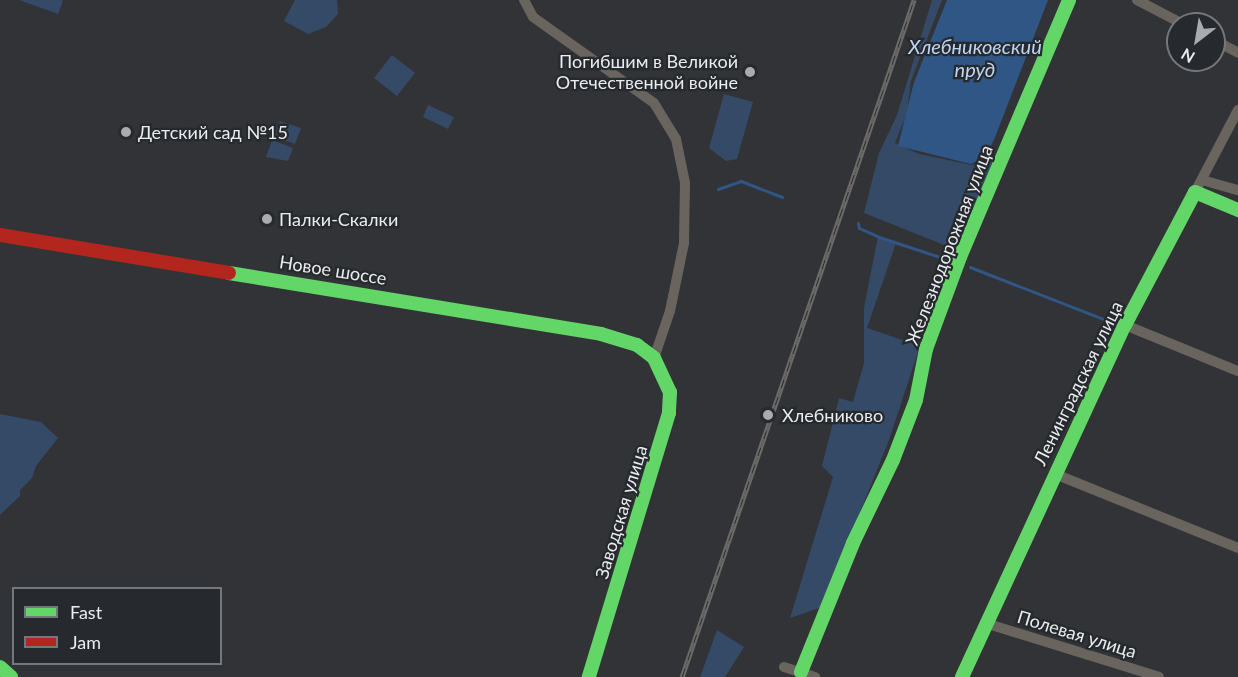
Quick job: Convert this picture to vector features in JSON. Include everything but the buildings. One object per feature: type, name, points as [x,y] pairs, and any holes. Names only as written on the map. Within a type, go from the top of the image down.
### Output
[{"type":"street","points":[[524,0],[533,17],[654,103],[676,139],[685,183],[684,243],[670,311],[654,358]]},
{"type":"street","name":"Железнодорожная улица","points":[[801,672],[853,543],[893,460],[916,400],[926,349],[956,267],[1069,0]]},
{"type":"street","points":[[1137,0],[1166,15]]},
{"type":"street","name":"Ленинградская улица","points":[[962,677],[985,623],[1125,325],[1238,110]]},
{"type":"street","points":[[1198,186],[1238,190]]},
{"type":"street","points":[[1198,186],[1238,210]]},
{"type":"street","name":"Новое шоссе","points":[[0,235],[601,334],[637,345],[654,358]]},
{"type":"street","points":[[1125,325],[1238,371]]},
{"type":"street","name":"Заводская улица","points":[[589,677],[669,413],[670,392],[654,358]]},
{"type":"street","points":[[1055,474],[1238,548]]},
{"type":"street","name":"Полевая улица","points":[[985,623],[1159,677]]},
{"type":"street","points":[[0,667],[11,677]]},
{"type":"street","points":[[784,667],[815,677]]},
{"type":"shaded area","points":[[19,0],[61,0],[63,1],[58,14]]},
{"type":"shaded area","points":[[295,0],[337,0],[338,14],[326,27],[308,34],[284,21]]},
{"type":"shaded area","points":[[932,0],[942,0],[911,81],[907,113],[895,143],[919,154],[972,165],[998,158],[959,251],[864,213],[879,153],[897,115]]},
{"type":"shaded area","points":[[392,55],[415,73],[397,96],[374,78]]},
{"type":"shaded area","points":[[724,94],[753,102],[737,159],[726,161],[709,148]]},
{"type":"shaded area","points":[[428,105],[454,117],[448,129],[423,117]]},
{"type":"shaded area","points":[[280,121],[301,128],[295,144],[274,136]]},
{"type":"shaded area","points":[[272,140],[293,148],[288,161],[266,157]]},
{"type":"shaded area","points":[[878,236],[896,243],[867,328],[920,346],[889,440],[822,607],[790,618],[833,477],[822,466],[839,398],[853,402],[864,363],[864,308]]},
{"type":"shaded area","points":[[0,414],[41,422],[58,438],[36,466],[32,478],[20,490],[20,496],[0,515]]},
{"type":"shaded area","points":[[717,630],[744,647],[725,677],[700,677]]},
{"type":"water","name":"Хлебниковский пруд","points":[[947,0],[1048,0],[994,140],[984,158],[971,164],[898,146],[914,82]]},
{"type":"waterway","points":[[718,189],[741,181],[782,197]]},
{"type":"waterway","points":[[858,223],[859,228],[879,237],[952,261]]},
{"type":"waterway","points":[[970,267],[1121,326]]},
{"type":"railway","points":[[682,677],[914,0]]},
{"type":"traffic: fast","points":[[801,672],[853,543],[893,460],[916,400],[926,349],[960,257],[1069,0]]},
{"type":"traffic: fast","points":[[962,677],[1125,325],[1195,192],[1238,210]]},
{"type":"traffic: fast","points":[[229,273],[601,334],[637,345],[654,358],[670,392],[669,413],[589,677]]},
{"type":"traffic: fast","points":[[0,667],[11,677]]},
{"type":"traffic: jam","points":[[0,235],[229,273]]},
{"type":"place","name":"Погибшим в Великой Отечественной войне","points":[[750,72]]},
{"type":"place","name":"Детский сад №15","points":[[126,132]]},
{"type":"place","name":"Палки-Скалки","points":[[267,219]]},
{"type":"place","name":"Хлебниково","points":[[768,415]]}]
